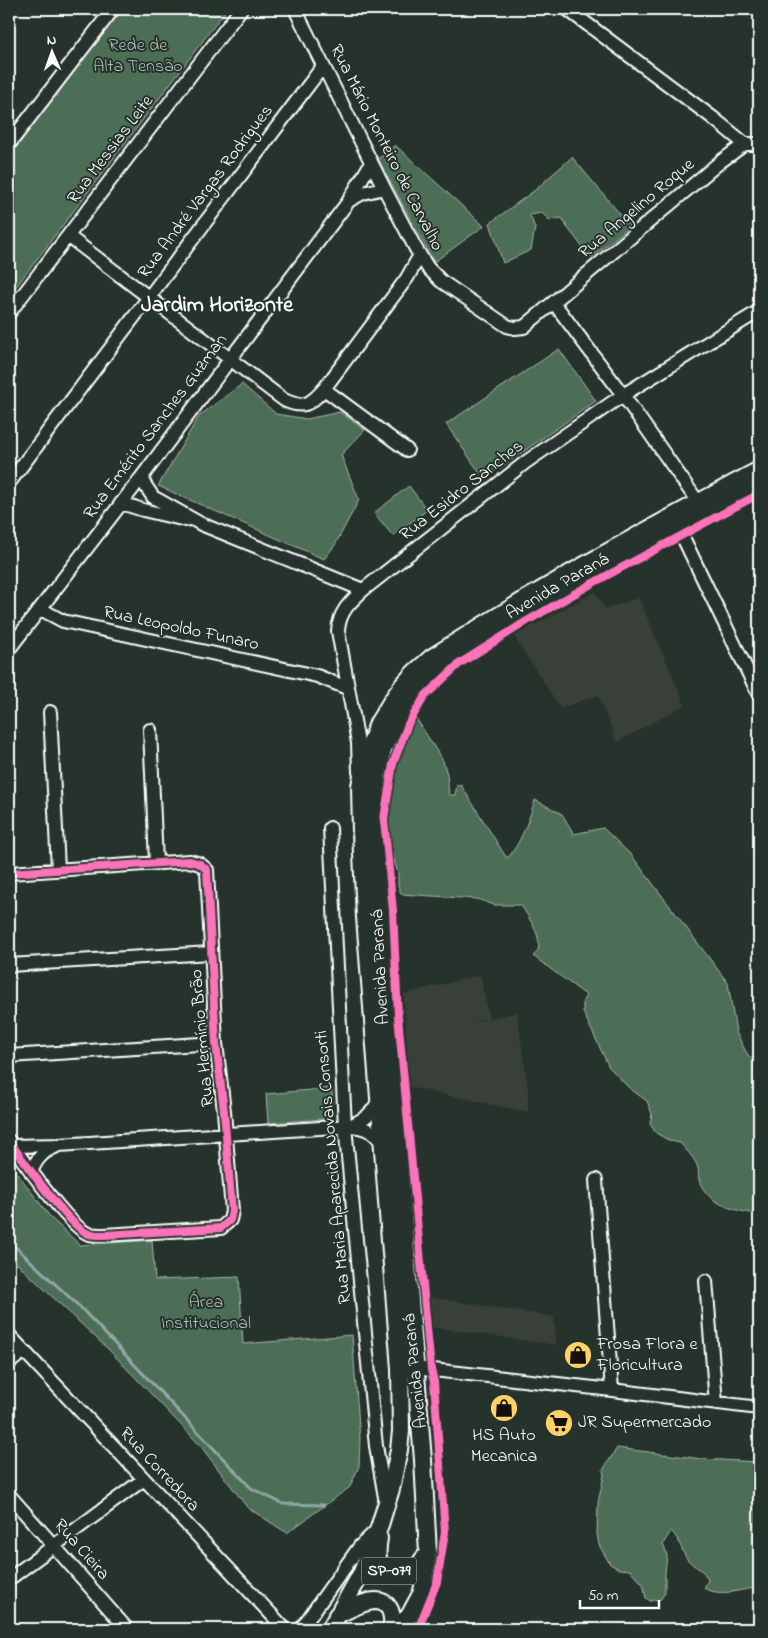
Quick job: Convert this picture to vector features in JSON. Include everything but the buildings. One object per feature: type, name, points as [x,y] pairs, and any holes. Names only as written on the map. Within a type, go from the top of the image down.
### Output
[{"type":"main road","name":"Avenida Paraná","points":[[334,1622],[362,1572],[379,1528],[391,1489],[401,1431],[400,1386],[360,832],[360,786],[364,760],[378,723],[392,699],[415,672],[431,658],[539,590],[759,470]]},
{"type":"main road","name":"Avenida Paraná","points":[[396,1629],[409,1616],[422,1592],[428,1553],[427,1518],[385,994],[375,795],[383,750],[402,710],[425,682],[446,664],[556,596],[759,484]]},
{"type":"main road","name":"SP-079","points":[[379,1528],[378,1557],[386,1570],[402,1574],[409,1573],[416,1568],[428,1553]]},
{"type":"main road","name":"SP-079","points":[[334,1622],[370,1602],[379,1601],[388,1606],[392,1614],[393,1622],[391,1629]]},
{"type":"street","points":[[9,144],[113,9]]},
{"type":"street","name":"Rua Messias Leite","points":[[9,313],[242,9]]},
{"type":"street","name":"Rua Mário Monteiro de Carvalho","points":[[295,9],[371,163],[428,268],[442,281],[507,326],[524,327],[554,303]]},
{"type":"street","points":[[567,9],[745,144],[759,144]]},
{"type":"street","name":"Rua André Vargas Rodrigues","points":[[9,483],[323,66]]},
{"type":"street","name":"Rua Angelino Roque","points":[[554,303],[720,162],[745,144]]},
{"type":"street","name":"Rua Emérito Sanches Guzman","points":[[9,649],[144,474],[348,202],[371,163]]},
{"type":"street","name":"Rua Emérito Sanches Guzman","points":[[348,202],[363,192],[384,188]]},
{"type":"street","points":[[68,236],[284,400],[291,403],[306,404],[314,401],[324,390],[406,278],[420,255]]},
{"type":"street","points":[[406,278],[428,268]]},
{"type":"street","points":[[554,303],[698,502]]},
{"type":"street","name":"Rua Esidro Sanches","points":[[360,786],[358,743],[338,631],[338,622],[348,604],[363,590],[526,462],[623,396],[759,311]]},
{"type":"street","points":[[324,390],[407,450]]},
{"type":"street","points":[[144,474],[143,482],[153,497],[201,524],[363,590]]},
{"type":"street","points":[[121,503],[201,524]]},
{"type":"street","points":[[678,528],[759,695]]},
{"type":"street","name":"Rua Leopoldo Funaro","points":[[41,608],[63,621],[317,676],[347,688]]},
{"type":"street","points":[[317,676],[333,673],[339,668],[342,657]]},
{"type":"street","points":[[50,712],[58,869]]},
{"type":"street","points":[[9,873],[156,862],[150,730]]},
{"type":"street","name":"Rua Maria Aparecida Novais Consorti","points":[[330,828],[347,1126],[376,1446],[386,1503]]},
{"type":"street","name":"Rua Hermínio Brão","points":[[31,1172],[77,1227],[88,1234],[104,1235],[221,1228],[230,1220],[232,1211],[216,1043],[207,870],[200,864],[190,862],[156,862]]},
{"type":"street","points":[[9,965],[211,953]]},
{"type":"street","points":[[9,1056],[216,1043]]},
{"type":"street","points":[[347,1126],[369,1116],[375,1109],[379,1099]]},
{"type":"street","points":[[10,1143],[59,1145],[360,1126],[376,1134],[383,1144]]},
{"type":"street","points":[[10,1143],[31,1172],[37,1159],[47,1150],[59,1145]]},
{"type":"street","points":[[596,1180],[612,1390]]},
{"type":"street","points":[[706,1281],[716,1403]]},
{"type":"street","name":"Rua Corredora","points":[[9,1335],[285,1629]]},
{"type":"street","points":[[9,1363],[24,1351]]},
{"type":"street","points":[[415,1368],[759,1408]]},
{"type":"street","points":[[9,1579],[144,1479]]},
{"type":"street","name":"Rua Cieira","points":[[9,1495],[127,1629]]},
{"type":"street","points":[[301,1629],[360,1546],[379,1528]]},
{"type":"shaded area","points":[[595,592],[605,609],[639,598],[685,705],[617,742],[598,695],[560,708],[514,636]]},
{"type":"shaded area","points":[[480,975],[489,1018],[463,1025],[517,1012],[528,1089],[528,1112],[409,1087],[404,994]]},
{"type":"shaded area","points":[[429,1297],[554,1317],[556,1345],[431,1327]]},
{"type":"green space","name":"Rede de Alta Tensão","points":[[121,9],[227,9],[9,296],[9,157]]},
{"type":"green space","points":[[395,145],[484,226],[434,262],[378,159]]},
{"type":"green space","points":[[572,157],[630,226],[591,258],[562,218],[549,220],[542,213],[530,215],[535,228],[531,250],[503,263],[490,223],[535,190]]},
{"type":"green space","points":[[559,349],[596,401],[484,479],[446,424]]},
{"type":"green space","points":[[242,384],[276,414],[307,419],[340,412],[365,430],[341,455],[359,500],[335,545],[324,559],[158,486],[199,416]]},
{"type":"green space","points":[[409,486],[427,510],[393,536],[374,513]]},
{"type":"green space","points":[[416,718],[443,761],[447,774],[449,795],[455,795],[457,785],[461,785],[506,857],[509,857],[521,837],[535,800],[562,814],[574,834],[603,828],[632,856],[728,983],[736,1032],[746,1052],[753,1061],[759,1063],[759,1215],[725,1206],[711,1197],[700,1183],[698,1168],[690,1154],[680,1143],[670,1141],[656,1133],[650,1124],[652,1114],[647,1101],[629,1088],[609,1067],[583,1012],[583,1001],[586,995],[533,956],[539,945],[538,938],[521,905],[494,905],[477,899],[401,894],[389,841],[387,820],[394,763]]},
{"type":"green space","points":[[332,1088],[331,1109],[323,1119],[268,1123],[266,1094]]},
{"type":"green space","name":"Área Institucional","points":[[9,1162],[51,1218],[80,1245],[152,1240],[155,1280],[239,1277],[243,1344],[352,1335],[360,1439],[359,1466],[350,1487],[287,1533],[247,1507],[199,1444],[110,1351],[9,1256]]},
{"type":"green space","points":[[617,1448],[702,1459],[759,1462],[759,1591],[755,1588],[716,1592],[704,1588],[708,1580],[706,1576],[688,1560],[671,1531],[663,1544],[667,1555],[665,1592],[661,1599],[650,1601],[646,1598],[643,1584],[630,1570],[619,1569],[610,1564],[599,1545],[597,1534],[598,1503],[604,1475],[603,1470]]},
{"type":"waterway","points":[[9,1241],[81,1308],[251,1488],[283,1504],[324,1505]]},
{"type":"cycle path","points":[[418,1629],[437,1582],[445,1532],[434,1382],[431,1370],[398,1016],[393,911],[384,819],[393,764],[408,724],[425,696],[459,664],[527,621],[593,583],[759,494]]},
{"type":"cycle path","points":[[9,873],[190,861],[200,864],[207,870],[216,1043],[224,1111],[232,1211],[230,1220],[221,1228],[104,1235],[89,1234],[81,1229],[59,1207],[9,1141]]},
{"type":"place","name":"Frosa Flora e Floricultura","points":[[578,1355]]},
{"type":"place","name":"HS Auto Mecanica","points":[[504,1408]]},
{"type":"place","name":"JR Supermercado","points":[[559,1423]]},
{"type":"district","name":"Jardim Horizonte","points":[[217,306]]}]
